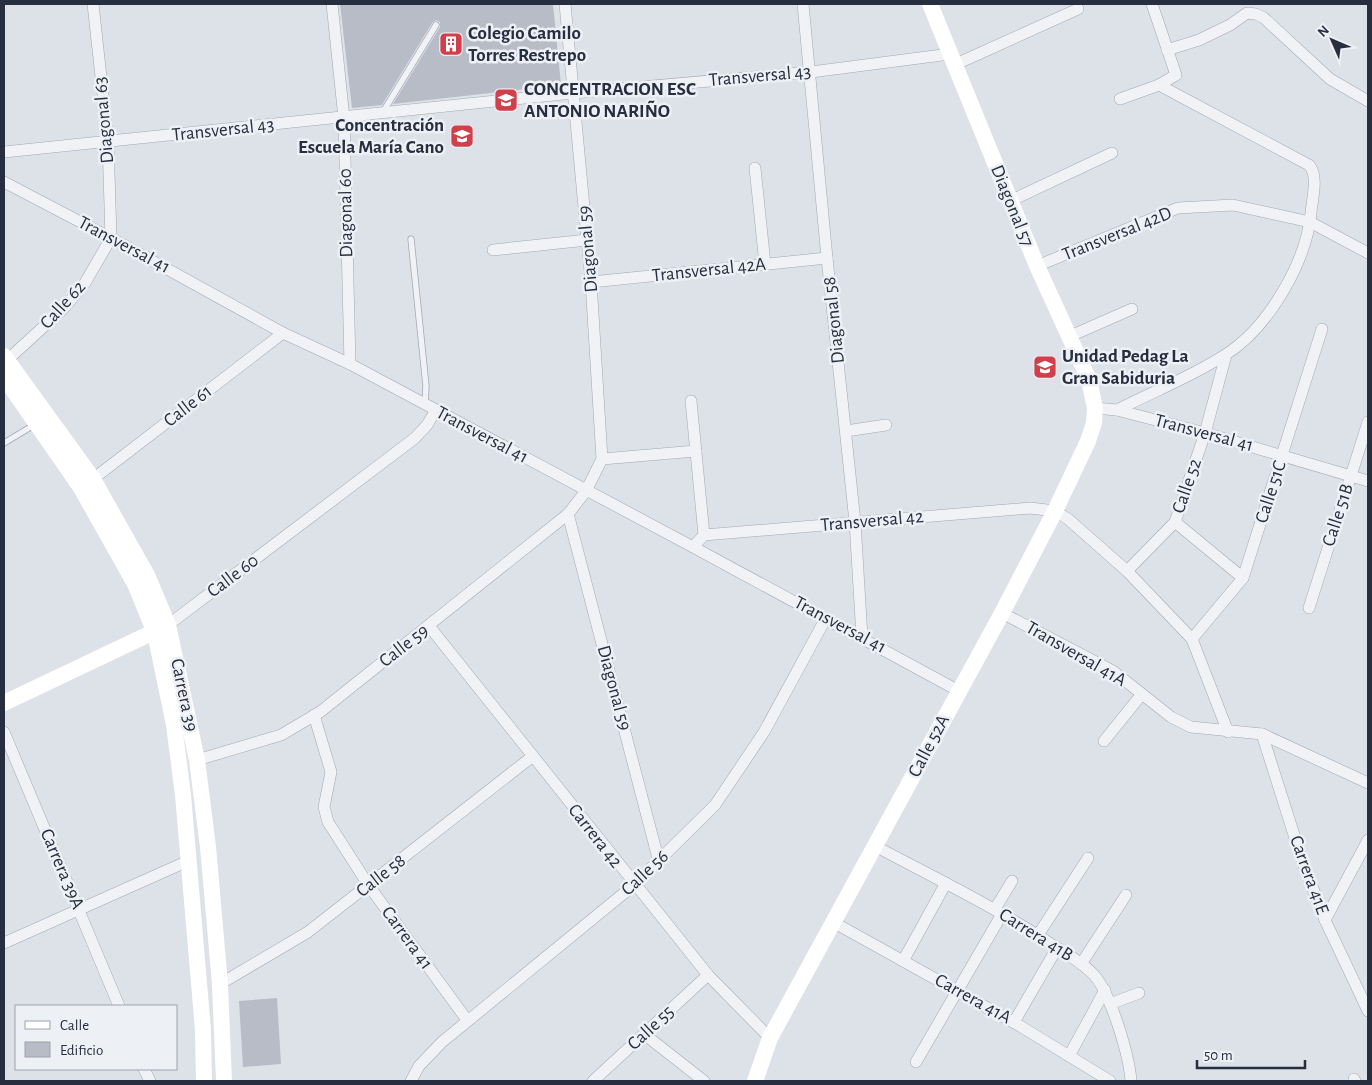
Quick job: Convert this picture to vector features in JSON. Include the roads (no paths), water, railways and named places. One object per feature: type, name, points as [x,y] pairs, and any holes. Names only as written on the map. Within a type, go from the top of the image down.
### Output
[{"type":"main road","name":"Diagonal 57","points":[[930,4],[1037,266],[1089,380],[1095,408]]},
{"type":"main road","name":"Carrera 39","points":[[5,360],[93,480],[148,577],[197,760],[208,847],[220,984],[224,1081]]},
{"type":"main road","name":"Carrera 39","points":[[4,377],[38,423],[81,488],[161,629],[176,733],[203,1030],[204,1081]]},
{"type":"main road","name":"Calle 52A","points":[[754,1081],[770,1038],[1002,613],[1055,511],[1088,441],[1095,408]]},
{"type":"main road","name":"Calle 60","points":[[4,703],[161,629]]},
{"type":"street","name":"Diagonal 63","points":[[93,4],[108,141],[111,238]]},
{"type":"street","name":"Diagonal 60","points":[[332,4],[344,118],[350,364]]},
{"type":"street","name":"Diagonal 59","points":[[565,4],[591,282],[602,459]]},
{"type":"street","name":"Diagonal 58","points":[[803,4],[827,258],[856,522],[862,637]]},
{"type":"street","points":[[1120,99],[1159,85],[1176,75],[1152,4]]},
{"type":"street","name":"Transversal 43","points":[[4,152],[573,93],[952,59],[1078,9]]},
{"type":"street","points":[[1167,50],[1199,40],[1230,25],[1247,13],[1256,14],[1264,18],[1330,79],[1368,101]]},
{"type":"street","points":[[1117,410],[1226,355],[1265,316],[1288,282],[1303,250],[1310,222],[1314,176],[1309,165],[1159,85]]},
{"type":"street","points":[[1010,201],[1112,153]]},
{"type":"street","points":[[754,168],[765,264]]},
{"type":"street","name":"Transversal 41","points":[[4,182],[111,238],[283,333],[350,364],[862,637],[959,691]]},
{"type":"street","name":"Transversal 42D","points":[[1037,266],[1178,208],[1233,204],[1310,222],[1368,253]]},
{"type":"street","name":"Calle 62","points":[[5,360],[64,308],[85,283],[111,238]]},
{"type":"street","points":[[493,250],[587,240]]},
{"type":"street","name":"Transversal 42A","points":[[591,282],[827,258]]},
{"type":"street","points":[[1068,336],[1132,309]]},
{"type":"street","name":"Calle 51C","points":[[1192,639],[1243,578],[1322,329]]},
{"type":"street","name":"Calle 61","points":[[93,480],[283,333]]},
{"type":"street","name":"Calle 52","points":[[1127,572],[1175,522],[1205,433],[1226,355]]},
{"type":"street","points":[[691,401],[704,535],[693,547]]},
{"type":"street","name":"Transversal 41","points":[[1095,408],[1117,410],[1205,433],[1368,481]]},
{"type":"street","name":"Calle 60","points":[[161,629],[415,438],[427,425],[436,410]]},
{"type":"street","name":"Calle 51B","points":[[1309,608],[1368,422]]},
{"type":"street","points":[[846,431],[886,425]]},
{"type":"street","points":[[586,491],[602,459],[696,451]]},
{"type":"street","name":"Calle 59","points":[[197,760],[280,735],[314,715],[429,626],[568,514],[586,491]]},
{"type":"street","name":"Transversal 42","points":[[704,535],[1030,508],[1055,511]]},
{"type":"street","points":[[1055,511],[1068,519],[1127,572],[1192,639],[1228,732]]},
{"type":"street","name":"Diagonal 59","points":[[568,514],[659,862]]},
{"type":"street","points":[[1175,522],[1243,578]]},
{"type":"street","name":"Transversal 41A","points":[[1002,613],[1113,671],[1171,717],[1191,727],[1262,734],[1368,783]]},
{"type":"street","name":"Calle 56","points":[[411,1081],[419,1066],[467,1020],[634,885],[714,805],[764,732],[826,618]]},
{"type":"street","name":"Carrera 42","points":[[429,626],[634,885],[708,975],[770,1038]]},
{"type":"street","points":[[1104,741],[1142,694]]},
{"type":"street","name":"Carrera 41","points":[[314,715],[331,772],[324,807],[328,822],[369,886],[467,1020]]},
{"type":"street","name":"Carrera 39A","points":[[4,732],[80,909],[119,1005]]},
{"type":"street","name":"Carrera 41E","points":[[1262,734],[1302,860],[1325,920],[1368,1011]]},
{"type":"street","name":"Calle 58","points":[[220,984],[308,932],[533,756]]},
{"type":"street","name":"Carrera 41B","points":[[875,846],[999,912],[1081,964],[1105,990],[1130,1068],[1130,1081]]},
{"type":"street","points":[[1325,920],[1368,847]]},
{"type":"street","points":[[1038,936],[1088,858]]},
{"type":"street","points":[[4,943],[188,861]]},
{"type":"street","points":[[916,1062],[958,991],[999,912],[1012,881]]},
{"type":"street","points":[[903,960],[946,884]]},
{"type":"street","points":[[1081,964],[1126,895]]},
{"type":"street","name":"Carrera 41A","points":[[833,922],[1014,1022],[1110,1081]]},
{"type":"street","points":[[1014,1022],[1057,948]]},
{"type":"street","name":"Calle 55","points":[[593,1081],[708,975]]},
{"type":"street","points":[[1070,1056],[1105,990]]},
{"type":"street","points":[[1110,1004],[1139,993]]},
{"type":"street","points":[[644,1034],[697,1079]]},
{"type":"lane","points":[[382,114],[436,26]]},
{"type":"lane","points":[[411,239],[426,386],[425,404]]},
{"type":"lane","points":[[4,443],[38,423]]},
{"type":"place","name":"Colegio Camilo Torres Restrepo","points":[[451,44]]},
{"type":"place","name":"CONCENTRACION ESC ANTONIO NARIÑO","points":[[506,100]]},
{"type":"place","name":"Concentración Escuela María Cano","points":[[462,136]]},
{"type":"place","name":"Unidad Pedag La Gran Sabiduria","points":[[1045,367]]}]
